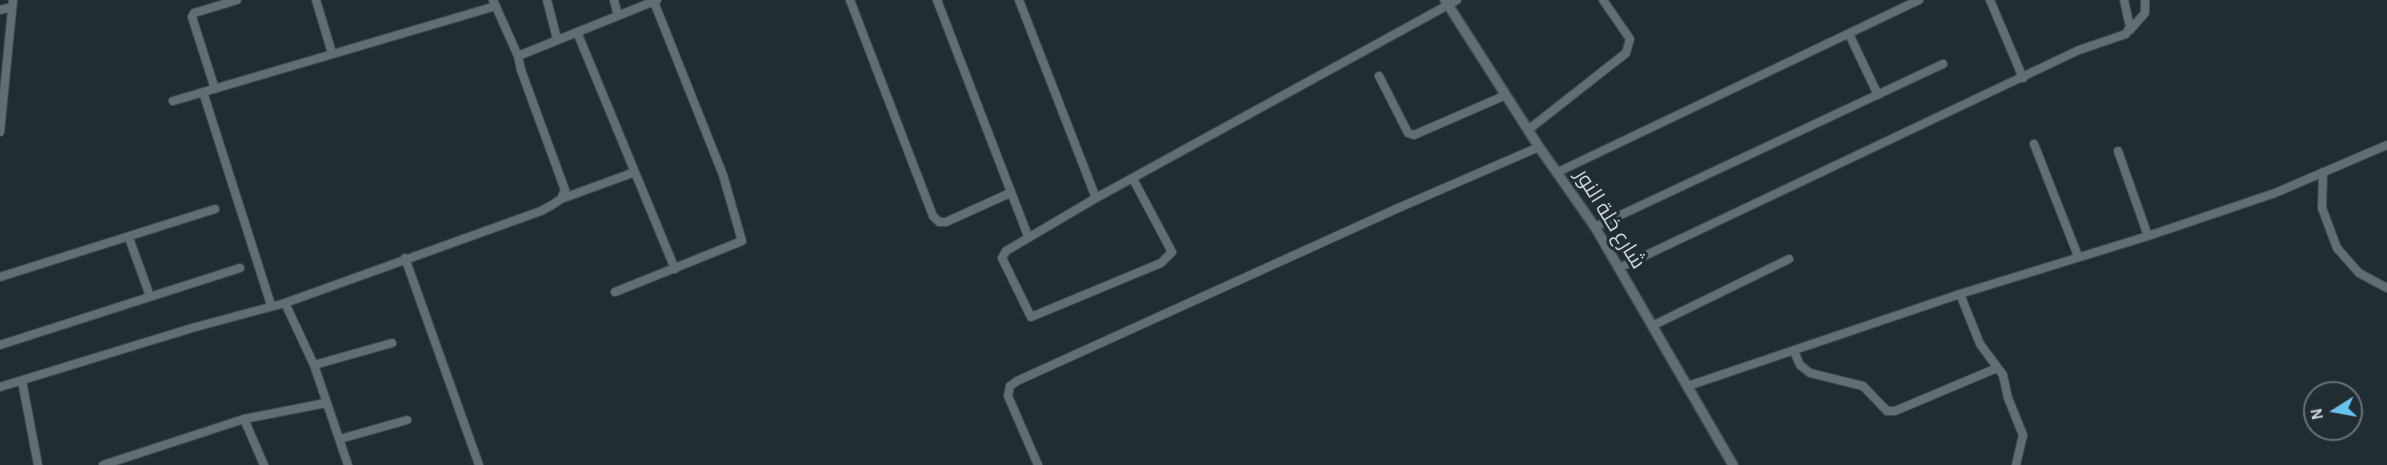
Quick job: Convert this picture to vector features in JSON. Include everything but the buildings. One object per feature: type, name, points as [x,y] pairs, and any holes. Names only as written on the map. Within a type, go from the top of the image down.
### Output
[{"type":"street","points":[[215,89],[192,17],[194,14],[237,0]]},
{"type":"street","points":[[316,0],[332,53]]},
{"type":"street","points":[[547,0],[557,39]]},
{"type":"street","points":[[614,0],[618,16]]},
{"type":"street","points":[[850,0],[933,216],[939,222],[946,222],[1010,193]]},
{"type":"street","points":[[937,0],[1028,236]]},
{"type":"street","points":[[1019,0],[1096,198]]},
{"type":"street","points":[[1528,130],[1626,53],[1630,39],[1603,0]]},
{"type":"street","points":[[1558,172],[1918,0]]},
{"type":"street","points":[[1990,0],[2023,78]]},
{"type":"street","points":[[2124,0],[2130,30]]},
{"type":"street","points":[[1619,268],[2079,50],[2126,34],[2145,13],[2145,0]]},
{"type":"street","points":[[518,56],[656,1],[723,174],[742,241],[615,292]]},
{"type":"street","points":[[1133,179],[1172,252],[1161,263],[1031,316],[1002,258],[1006,251],[1028,236],[1450,2]]},
{"type":"street","name":"شارع خلة النور","points":[[1450,2],[1528,130],[1595,227],[1654,325],[1733,465]]},
{"type":"street","points":[[173,101],[495,3],[518,56],[521,70],[560,173],[565,190],[561,199]]},
{"type":"street","points":[[0,10],[13,4]]},
{"type":"street","points":[[0,132],[3,82],[13,4]]},
{"type":"street","points":[[577,32],[675,269]]},
{"type":"street","points":[[1849,34],[1878,95]]},
{"type":"street","points":[[1595,227],[1943,64]]},
{"type":"street","points":[[1379,76],[1408,133],[1414,135],[1506,95]]},
{"type":"street","points":[[203,92],[271,305]]},
{"type":"street","points":[[2034,144],[2078,256]]},
{"type":"street","points":[[1688,386],[1960,294],[2148,236],[2275,193],[2387,145]]},
{"type":"street","points":[[1038,465],[1008,396],[1010,386],[1017,381],[1396,209],[1539,147]]},
{"type":"street","points":[[2118,151],[2148,236]]},
{"type":"street","points":[[0,387],[271,305],[285,303],[541,211],[561,199],[635,172]]},
{"type":"street","points":[[2323,172],[2322,208],[2337,248],[2359,273],[2387,288]]},
{"type":"street","points":[[0,277],[215,209]]},
{"type":"street","points":[[129,238],[150,296]]},
{"type":"street","points":[[405,258],[479,465]]},
{"type":"street","points":[[1654,325],[1789,260]]},
{"type":"street","points":[[0,345],[240,268]]},
{"type":"street","points":[[1960,294],[1980,344],[2003,375],[2008,398],[2023,435],[2016,465]]},
{"type":"street","points":[[285,303],[314,365],[348,465]]},
{"type":"street","points":[[314,365],[392,343]]},
{"type":"street","points":[[1794,351],[1800,365],[1810,373],[1863,387],[1887,411],[1894,411],[1997,368]]},
{"type":"street","points":[[22,381],[38,465]]},
{"type":"street","points":[[103,465],[244,419],[326,404]]},
{"type":"street","points":[[244,419],[264,465]]},
{"type":"street","points":[[340,439],[407,420]]}]
